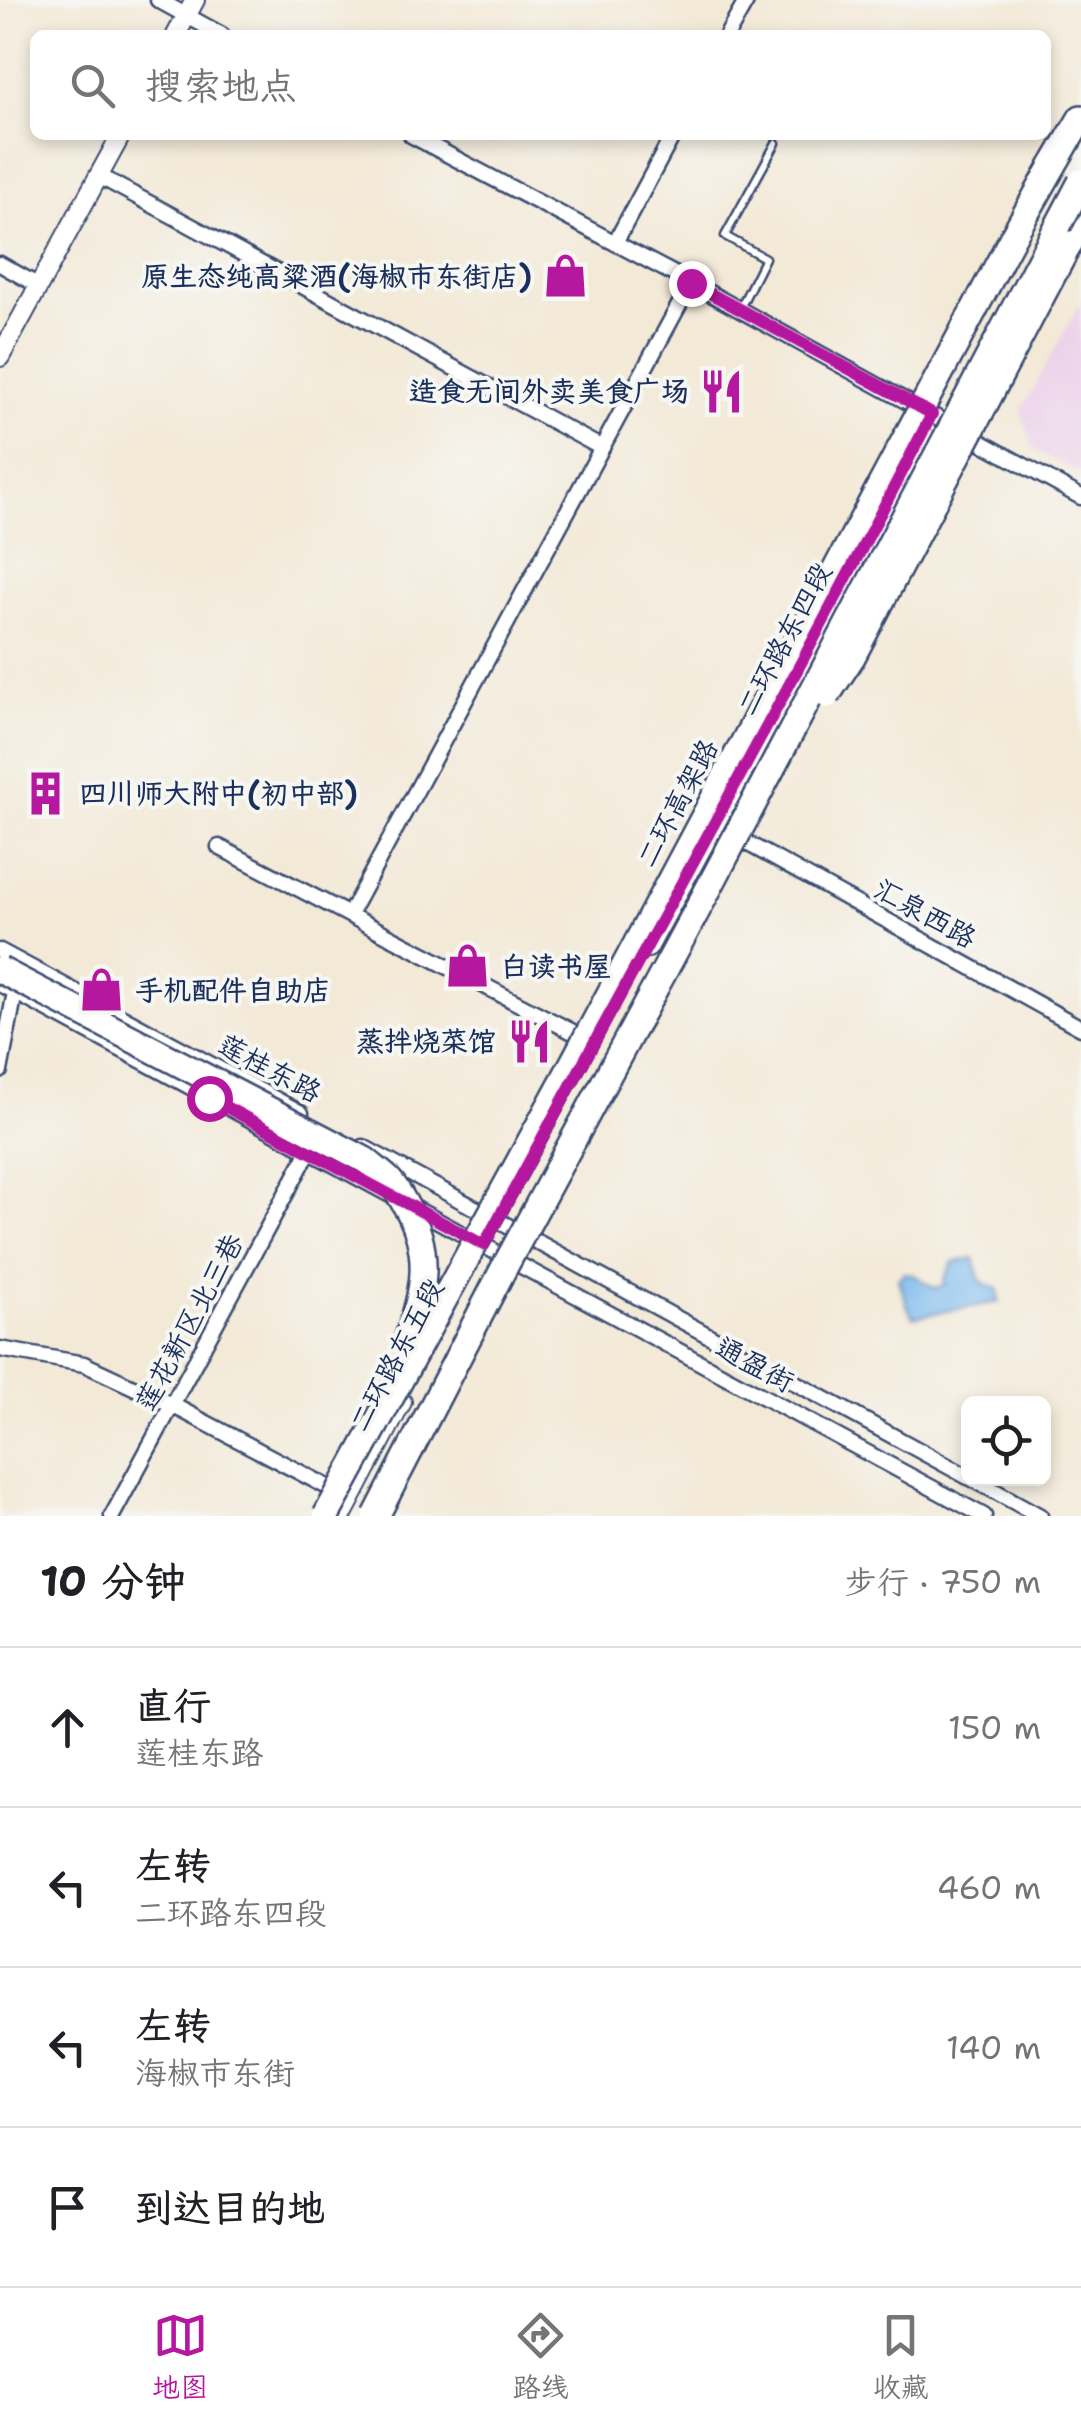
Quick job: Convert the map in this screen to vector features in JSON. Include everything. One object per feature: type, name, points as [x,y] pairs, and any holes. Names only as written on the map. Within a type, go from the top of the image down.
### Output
[{"type":"highway","name":"二环高架路","points":[[326,1516],[1016,231],[1081,118]]},
{"type":"highway","points":[[376,1516],[732,834],[1081,182]]},
{"type":"highway","points":[[732,834],[735,736],[971,287],[1016,231]]},
{"type":"highway","points":[[732,834],[852,656],[1075,233]]},
{"type":"highway","points":[[0,970],[365,1160],[392,1182],[416,1222],[424,1273],[420,1305],[364,1447]]},
{"type":"main road","name":"二环路东四段","points":[[498,1220],[595,1044],[732,834],[842,590],[1081,132]]},
{"type":"main road","points":[[0,357],[118,140]]},
{"type":"main road","name":"二环路东四段","points":[[516,1230],[732,834],[962,431],[1081,204]]},
{"type":"main road","name":"二环路东五段","points":[[346,1508],[498,1220]]},
{"type":"main road","name":"二环路东五段","points":[[364,1516],[516,1230]]},
{"type":"street","points":[[158,0],[190,8],[216,30]]},
{"type":"street","points":[[730,30],[747,0]]},
{"type":"street","points":[[420,140],[1081,497]]},
{"type":"street","points":[[614,242],[670,140]]},
{"type":"street","points":[[99,176],[602,448]]},
{"type":"street","points":[[0,264],[39,286]]},
{"type":"street","points":[[349,915],[691,283]]},
{"type":"street","name":"汇泉西路","points":[[732,834],[1081,1028]]},
{"type":"street","points":[[219,846],[595,1044]]},
{"type":"street","name":"莲桂东路","points":[[0,951],[516,1230]]},
{"type":"street","name":"莲桂东路","points":[[0,984],[502,1255]]},
{"type":"street","points":[[0,1071],[15,992]]},
{"type":"street","name":"莲花新区北三巷","points":[[112,1516],[310,1151]]},
{"type":"street","name":"通盈街","points":[[516,1230],[961,1473]]},
{"type":"street","name":"通盈街","points":[[502,1255],[984,1516]]},
{"type":"street","points":[[0,1349],[84,1364],[172,1405],[346,1508]]},
{"type":"street","name":"通盈街","points":[[985,1486],[1040,1516]]},
{"type":"lane","points":[[739,310],[766,258],[725,236],[776,143]]},
{"type":"shaded area","points":[[1081,301],[1081,474],[1034,449],[1021,411]]},
{"type":"water","points":[[974,1258],[981,1282],[998,1289],[999,1302],[914,1317],[898,1280],[903,1273],[935,1288],[946,1284],[944,1280],[953,1262]]},
{"type":"place","name":"原生态纯高粱酒(海椒市东街店)","points":[[565,276]]},
{"type":"place","name":"造食无间外卖美食广场","points":[[722,391]]},
{"type":"place","name":"四川师大附中(初中部)","points":[[46,793]]},
{"type":"place","name":"白读书屋","points":[[467,966]]},
{"type":"place","name":"手机配件自助店","points":[[102,990]]},
{"type":"place","name":"蒸拌烧菜馆","points":[[529,1041]]},
{"type":"route","points":[[209,1098],[484,1245],[842,590],[932,414],[691,283]]}]
